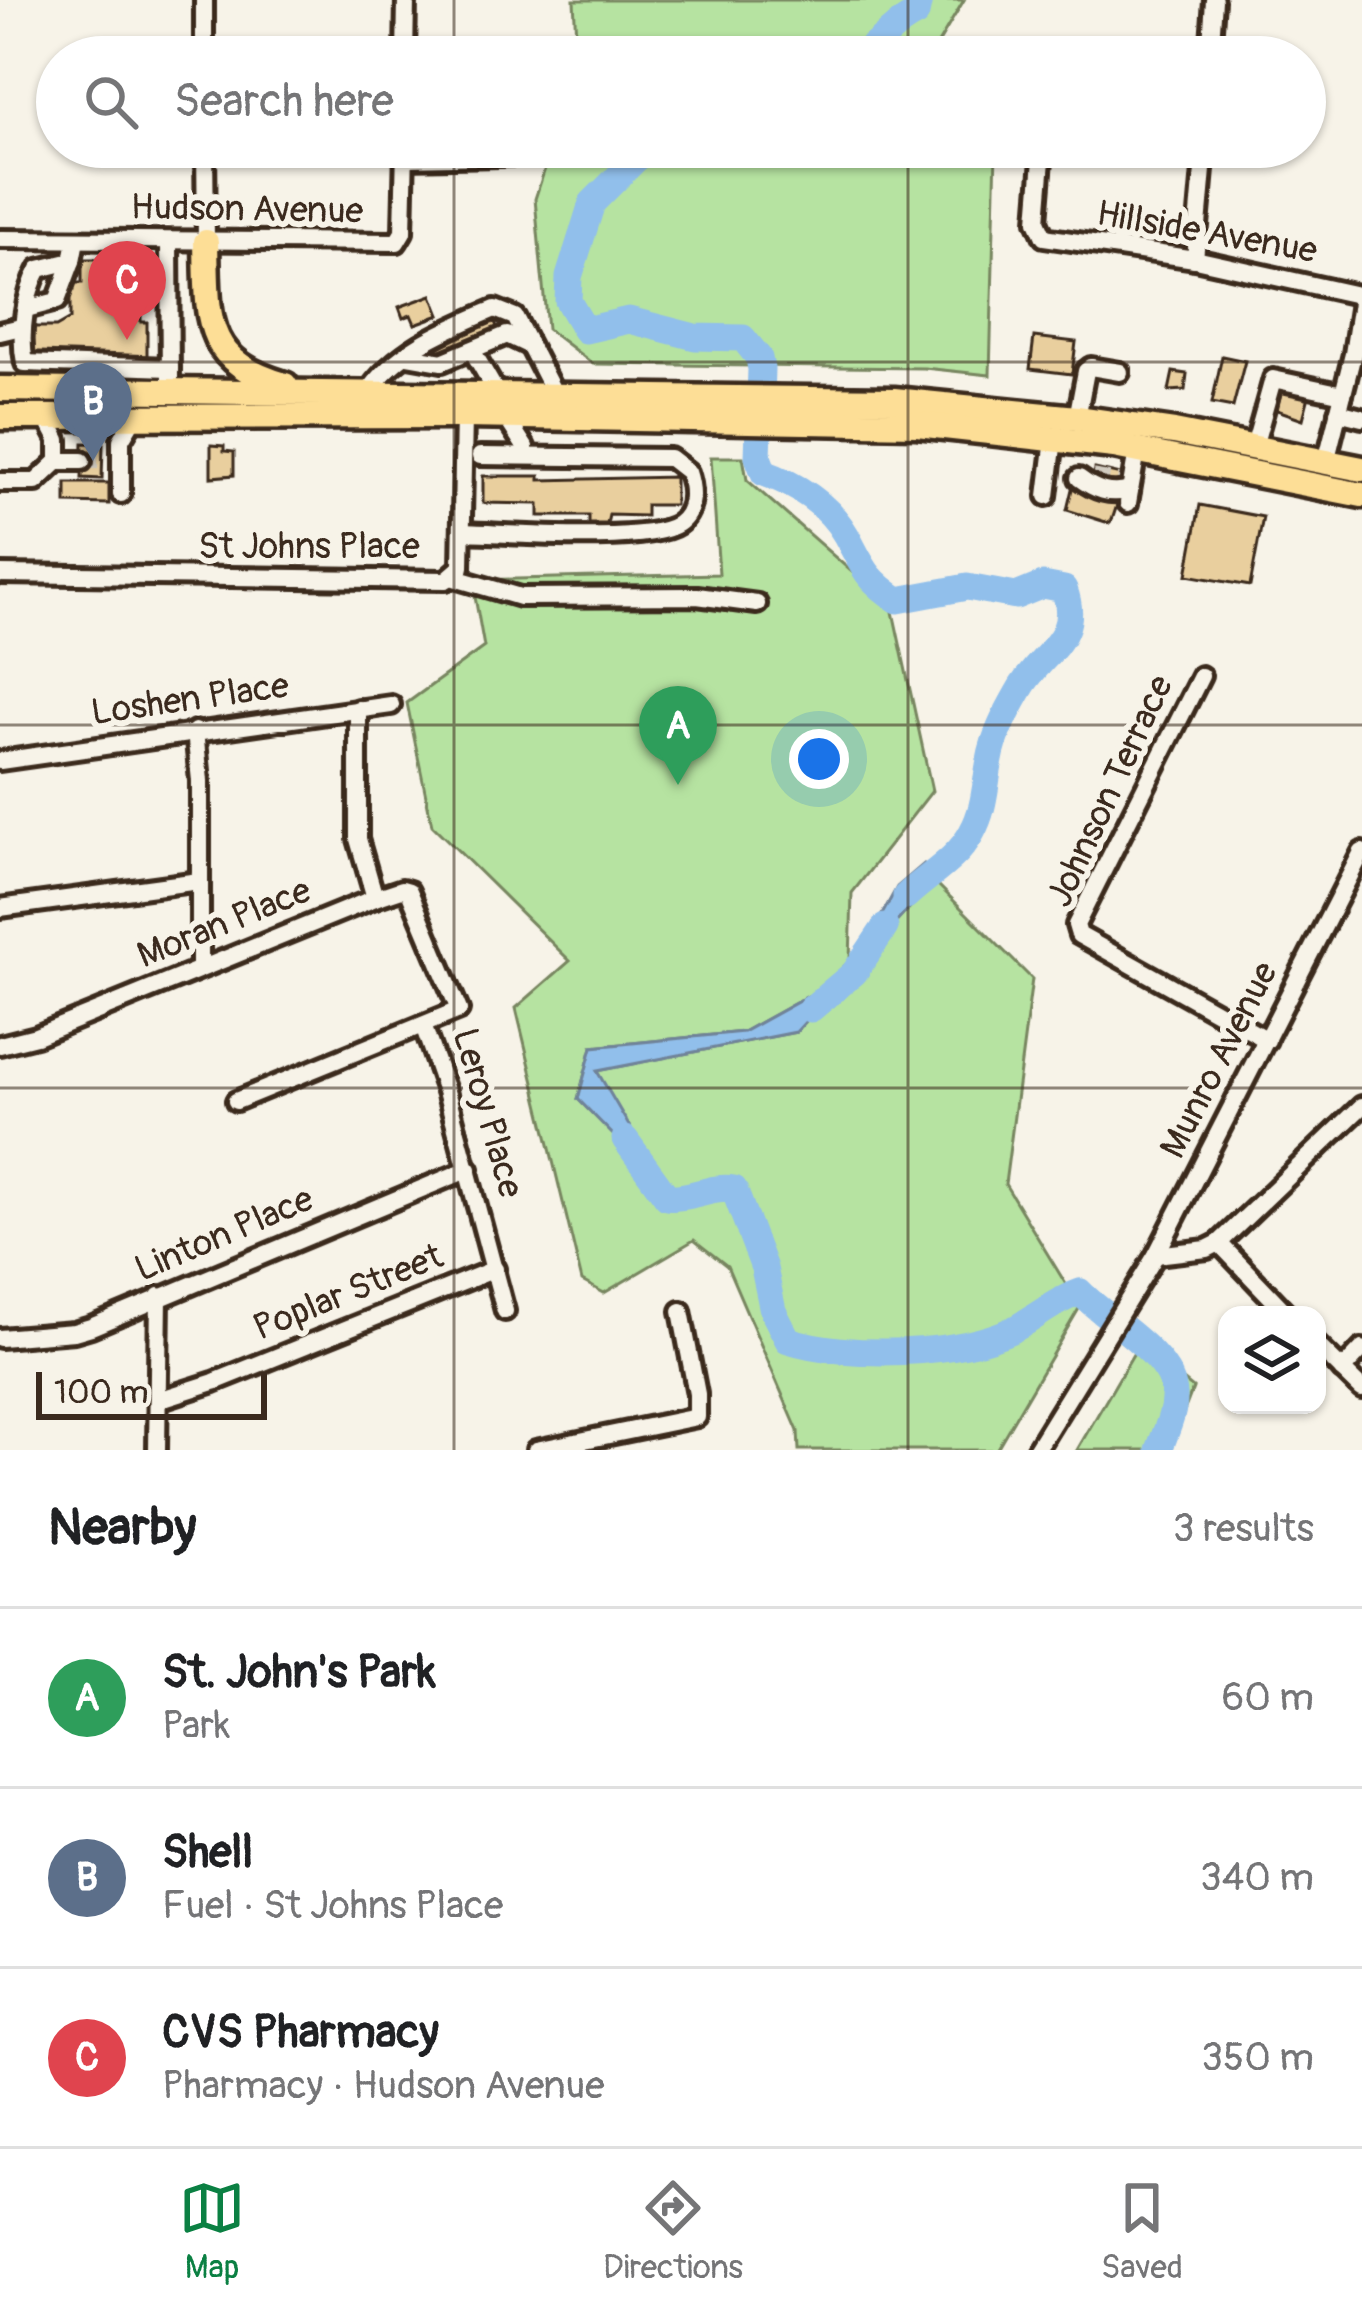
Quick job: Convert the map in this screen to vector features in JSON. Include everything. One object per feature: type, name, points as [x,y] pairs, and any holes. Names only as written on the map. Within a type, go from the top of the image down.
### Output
[{"type":"highway","points":[[206,242],[208,313],[225,354],[259,377],[316,393]]},
{"type":"highway","points":[[0,389],[67,390],[170,380],[665,418],[740,407]]},
{"type":"highway","points":[[0,417],[464,416],[555,395],[773,408],[1054,439],[1137,450],[1362,495]]},
{"type":"highway","points":[[773,408],[894,400],[1077,418],[1362,470]]},
{"type":"street","points":[[204,0],[204,36]]},
{"type":"street","points":[[405,36],[406,0]]},
{"type":"street","points":[[1211,36],[1214,0]]},
{"type":"street","points":[[205,168],[206,242]]},
{"type":"street","name":"Hudson Avenue","points":[[0,239],[397,242],[403,232],[405,168]]},
{"type":"street","name":"Hillside Avenue","points":[[1041,168],[1040,234],[1195,259],[1362,296]]},
{"type":"street","points":[[1195,259],[1203,168]]},
{"type":"street","points":[[30,308],[57,301],[76,240]]},
{"type":"street","points":[[73,261],[39,268],[32,282],[30,308],[21,327],[25,363],[68,364],[170,380],[169,242]]},
{"type":"street","points":[[1326,462],[1362,296]]},
{"type":"street","points":[[367,394],[386,365],[408,356],[430,337],[495,309],[515,317],[555,395]]},
{"type":"street","points":[[0,332],[21,327]]},
{"type":"street","points":[[408,356],[442,362],[507,335],[529,345]]},
{"type":"street","points":[[472,350],[525,447],[525,456]]},
{"type":"street","points":[[67,390],[68,364]]},
{"type":"street","points":[[1077,418],[1086,371],[1091,367],[1120,372]]},
{"type":"street","points":[[1254,447],[1273,379],[1341,403],[1362,418]]},
{"type":"street","name":"St Johns Place","points":[[0,574],[419,581],[451,577],[461,568],[464,416]]},
{"type":"street","points":[[46,417],[58,440],[58,461]]},
{"type":"street","points":[[121,494],[115,456],[134,418]]},
{"type":"street","points":[[650,456],[665,418]]},
{"type":"street","points":[[1047,496],[1054,439]]},
{"type":"street","points":[[1050,472],[1086,477],[1091,487],[1116,494],[1126,492],[1137,450]]},
{"type":"street","points":[[462,532],[615,535],[668,529],[683,521],[691,508],[692,483],[681,464],[650,456],[480,456]]},
{"type":"street","points":[[0,482],[36,482],[58,461],[82,461]]},
{"type":"street","points":[[451,577],[520,596],[697,596],[757,604]]},
{"type":"street","name":"Johnson Terrace","points":[[1201,676],[1076,925],[1078,935],[1267,1040]]},
{"type":"street","name":"Loshen Place","points":[[0,760],[391,705]]},
{"type":"street","points":[[358,709],[358,839],[375,898]]},
{"type":"street","points":[[195,731],[200,781],[200,968]]},
{"type":"street","name":"Munro Avenue","points":[[1036,1450],[1156,1256],[1362,852]]},
{"type":"street","points":[[0,908],[199,881]]},
{"type":"street","name":"Leroy Place","points":[[375,898],[409,891],[459,1010],[423,1025],[469,1169],[505,1312]]},
{"type":"street","name":"Moran Place","points":[[0,1045],[36,1036],[375,898]]},
{"type":"street","points":[[236,1102],[423,1025]]},
{"type":"street","points":[[1156,1256],[1219,1244],[1362,1106]]},
{"type":"street","name":"Linton Place","points":[[0,1338],[74,1332],[469,1169]]},
{"type":"street","points":[[1219,1244],[1279,1306]]},
{"type":"street","name":"Poplar Street","points":[[158,1400],[495,1269]]},
{"type":"street","points":[[157,1450],[160,1296]]},
{"type":"street","points":[[540,1450],[697,1417],[681,1311]]},
{"type":"street","points":[[1342,1370],[1362,1349]]},
{"type":"street","points":[[1326,1355],[1362,1389]]},
{"type":"green space","points":[[574,0],[964,0],[943,36],[576,36]]},
{"type":"green space","points":[[545,168],[996,168],[990,375],[924,368],[593,364],[547,329],[535,199]]},
{"type":"green space","points":[[711,457],[743,457],[747,480],[892,607],[932,791],[852,893],[850,961],[819,990],[743,1032],[592,1047],[578,1099],[662,1184],[596,1071],[796,1032],[934,881],[1032,979],[1005,1184],[1067,1286],[1084,1300],[996,1450],[799,1450],[798,1431],[727,1266],[694,1240],[604,1293],[582,1281],[516,1008],[570,961],[432,825],[407,703],[484,647],[472,580],[719,574]]},
{"type":"green space","points":[[1139,1344],[1193,1388],[1169,1450],[1077,1450]]},
{"type":"water","points":[[924,864],[934,871],[934,881],[796,1032],[597,1071],[666,1189],[578,1099],[592,1047],[743,1032],[819,990],[865,946],[897,887]]},
{"type":"building","points":[[82,259],[141,259],[141,322],[147,322],[147,360],[29,360],[29,327],[56,327],[70,319],[70,290],[74,283],[82,283]]},
{"type":"building","points":[[432,295],[440,315],[415,324],[411,315],[403,318],[399,307]]},
{"type":"building","points":[[492,315],[500,334],[442,359],[434,339]]},
{"type":"building","points":[[1034,337],[1076,342],[1072,374],[1030,369]]},
{"type":"building","points":[[1222,356],[1245,361],[1233,407],[1212,403]]},
{"type":"building","points":[[1173,372],[1187,374],[1185,390],[1169,391]]},
{"type":"building","points":[[1291,385],[1309,396],[1303,419],[1277,410],[1282,389],[1290,391]]},
{"type":"building","points":[[83,443],[103,444],[102,479],[82,478]]},
{"type":"building","points":[[211,445],[234,452],[234,475],[211,477]]},
{"type":"building","points":[[1095,469],[1121,475],[1117,491],[1092,486]]},
{"type":"building","points":[[483,476],[540,476],[540,480],[675,477],[675,505],[646,505],[646,516],[609,515],[607,524],[589,524],[589,516],[539,516],[539,504],[483,503]]},
{"type":"building","points":[[66,483],[109,483],[109,504],[66,503]]},
{"type":"building","points":[[1073,485],[1119,499],[1112,520],[1067,510]]},
{"type":"building","points":[[1200,505],[1263,517],[1250,586],[1187,575]]},
{"type":"waterway","points":[[886,36],[916,14],[919,0]]},
{"type":"waterway","points":[[627,168],[592,203],[569,277],[568,301],[585,330],[629,320],[695,337],[743,338],[759,358],[761,369],[758,457],[764,473],[821,505],[839,524],[872,578],[898,600],[967,587],[1016,596],[1043,585],[1064,589],[1068,606],[1064,633],[1028,678],[1002,724],[972,832],[950,859],[906,896]]},
{"type":"waterway","points":[[811,1009],[854,973],[885,927]]},
{"type":"waterway","points":[[625,1139],[667,1197],[734,1189],[764,1268],[773,1311],[788,1340],[871,1352],[965,1344],[1016,1328],[1080,1292],[1150,1352],[1171,1380],[1173,1409],[1159,1450]]},
{"type":"tunnel","points":[[82,461],[103,461]]},
{"type":"tunnel","points":[[1093,477],[1119,482]]},
{"type":"place","name":"CVS Pharmacy","points":[[127,340]]},
{"type":"place","name":"Shell","points":[[93,461]]},
{"type":"place","name":"St. John's Park","points":[[678,785]]}]
